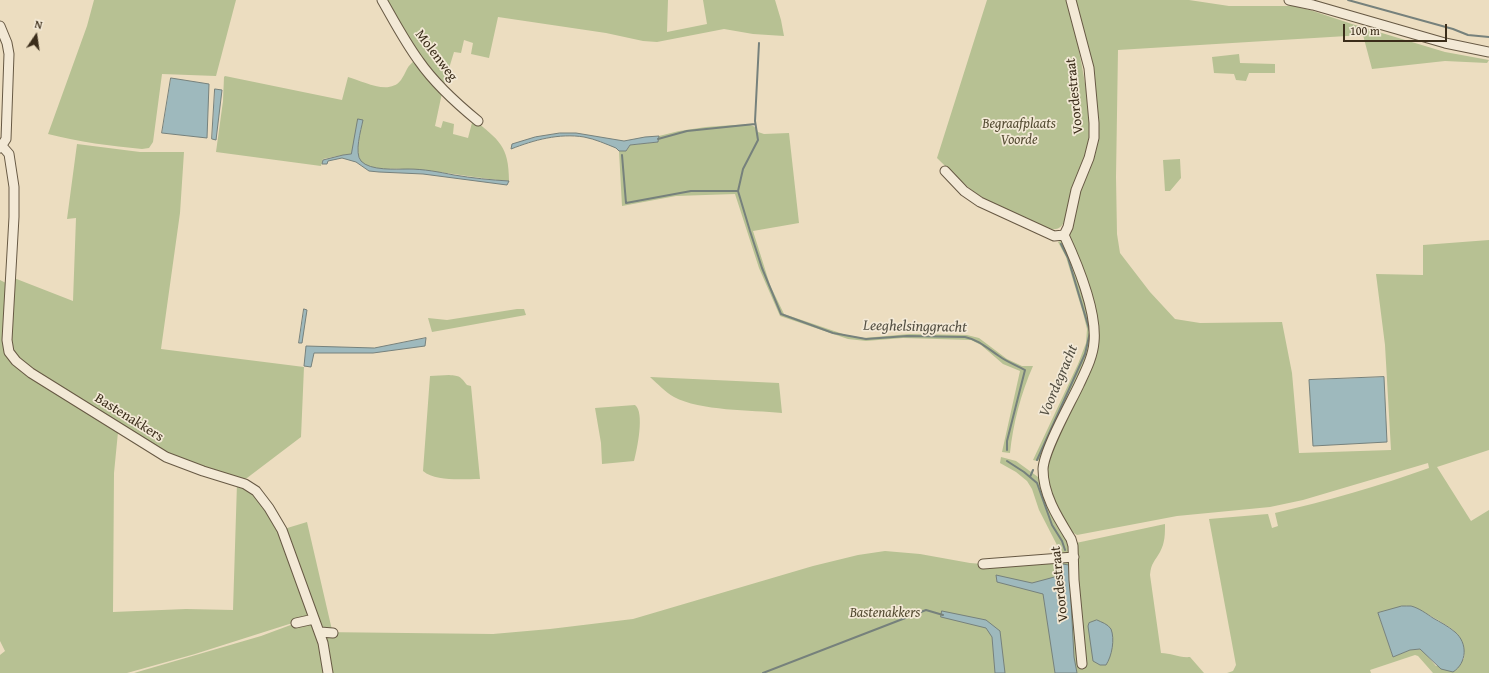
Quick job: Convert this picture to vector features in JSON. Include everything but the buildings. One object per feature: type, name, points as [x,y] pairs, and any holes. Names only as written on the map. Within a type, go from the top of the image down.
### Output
[{"type":"street","name":"Molenweg","points":[[382,0],[412,51],[432,78],[458,104],[478,121]]},
{"type":"street","name":"Voordestraat","points":[[1070,0],[1089,68],[1094,138],[1089,158],[1076,190],[1068,227],[1064,235],[1089,300],[1095,332],[1094,344],[1088,362],[1050,446],[1043,467],[1049,499],[1071,539],[1074,557],[1074,580],[1082,664]]},
{"type":"street","points":[[1289,0],[1313,4],[1445,43],[1489,52]]},
{"type":"street","points":[[0,26],[10,54],[6,139],[1,147]]},
{"type":"street","name":"Bastenakkers","points":[[1,147],[9,154],[14,187],[14,218],[7,322],[7,340],[10,352],[16,361],[31,373],[166,457],[203,471],[245,484],[256,492],[269,508],[282,530],[324,643],[328,673]]},
{"type":"street","points":[[945,171],[964,191],[980,202],[1054,236],[1064,235]]},
{"type":"street","points":[[983,564],[1074,557]]},
{"type":"street","points":[[296,623],[314,619]]},
{"type":"street","points":[[320,632],[333,633]]},
{"type":"green space","points":[[94,0],[236,0],[216,76],[162,74],[153,142],[149,148],[142,149],[107,145],[48,134],[87,26]]},
{"type":"green space","points":[[384,0],[668,0],[667,32],[707,24],[703,0],[775,0],[784,36],[753,34],[724,29],[657,42],[498,17],[489,58],[471,54],[473,43],[464,40],[461,53],[454,52],[443,88],[429,71]]},
{"type":"green space","name":"Begraafplaats Voorde","points":[[987,0],[1067,0],[1082,67],[1089,107],[1090,126],[1085,154],[1071,193],[1066,217],[1062,226],[1058,228],[1047,228],[993,204],[966,186],[937,158]]},
{"type":"green space","points":[[1074,0],[1189,0],[1229,6],[1295,6],[1445,52],[1489,60],[1487,63],[1445,61],[1372,69],[1363,35],[1118,50],[1116,177],[1117,234],[1120,253],[1150,292],[1175,319],[1200,323],[1282,322],[1292,373],[1299,453],[1391,450],[1385,345],[1376,274],[1423,275],[1423,245],[1489,240],[1489,450],[1437,467],[1471,521],[1489,510],[1489,673],[1433,673],[1418,656],[1415,655],[1370,670],[1371,673],[1227,673],[1233,671],[1236,665],[1209,519],[1268,514],[1272,528],[1278,526],[1275,513],[1391,481],[1429,468],[1428,463],[1303,500],[1270,507],[1177,516],[1077,535],[1068,530],[1051,498],[1046,468],[1098,329],[1069,237],[1098,122]],"holes":[[[1411,606],[1452,629],[1460,638],[1464,652],[1464,659],[1436,666],[1420,649],[1410,650],[1393,657],[1378,613]]]},
{"type":"green space","points":[[1239,54],[1240,63],[1275,64],[1275,73],[1249,73],[1246,81],[1236,80],[1234,74],[1214,73],[1212,57]]},
{"type":"green space","points":[[415,60],[442,93],[435,126],[441,128],[443,121],[454,124],[453,134],[468,138],[473,119],[490,133],[501,145],[509,169],[509,181],[429,171],[380,169],[365,165],[361,162],[358,153],[363,120],[351,154],[323,159],[321,166],[216,152],[225,76],[342,100],[348,77],[376,86],[390,87],[396,85],[401,80],[409,66]]},
{"type":"green space","points":[[751,125],[758,132],[764,134],[789,133],[799,223],[753,231],[770,285],[784,314],[846,335],[864,338],[909,334],[967,335],[979,338],[1007,359],[1022,366],[1033,366],[1018,409],[1010,453],[1002,452],[1020,371],[1003,364],[981,345],[971,340],[903,338],[866,341],[848,339],[780,316],[759,268],[735,194],[676,196],[622,206],[619,151],[626,151],[630,145],[658,142],[659,136],[679,131],[706,127]]},
{"type":"green space","points":[[77,144],[140,152],[184,152],[180,213],[161,349],[304,367],[301,437],[247,478],[243,480],[175,458],[30,369],[15,356],[10,344],[14,278],[73,301],[76,218],[67,219]]},
{"type":"green space","points":[[1180,159],[1181,178],[1170,191],[1165,191],[1163,160]]},
{"type":"green space","points":[[1060,241],[1066,245],[1082,291],[1092,331],[1087,357],[1041,459],[1037,461],[1033,460],[1078,364],[1086,343],[1087,329],[1083,313],[1066,257],[1058,242]]},
{"type":"green space","points":[[0,280],[6,283],[7,354],[118,432],[114,473],[113,612],[186,609],[233,610],[237,483],[257,495],[279,531],[308,612],[305,619],[195,654],[127,673],[0,673],[0,655],[5,651],[0,641]]},
{"type":"green space","points":[[524,309],[526,315],[432,332],[428,318],[447,320]]},
{"type":"green space","points":[[449,375],[460,377],[467,385],[471,386],[480,479],[442,478],[428,475],[423,471],[430,376]]},
{"type":"green space","points":[[650,377],[779,383],[782,413],[711,407],[685,402],[671,395]]},
{"type":"green space","points":[[635,405],[638,409],[640,423],[634,461],[602,464],[601,443],[595,408]]},
{"type":"green space","points":[[1001,457],[1016,461],[1038,477],[1068,543],[1069,549],[1066,554],[1058,555],[1060,552],[1058,547],[1039,510],[1032,489],[1027,481],[1016,472],[1000,463]]},
{"type":"green space","points":[[307,522],[332,630],[325,629],[319,622],[284,529]]},
{"type":"green space","name":"Bastenakkers","points":[[1165,524],[1163,545],[1152,565],[1150,575],[1161,653],[1190,657],[1204,673],[134,673],[261,636],[296,623],[314,619],[320,632],[493,634],[633,619],[813,566],[858,555],[885,551],[920,554],[983,564],[1074,557],[1084,670],[1085,666],[1079,613],[1076,543]]},
{"type":"water","points":[[171,78],[209,84],[207,138],[162,133]]},
{"type":"water","points":[[215,89],[222,90],[216,140],[212,139]]},
{"type":"water","points":[[358,119],[363,120],[358,153],[361,161],[365,164],[383,169],[426,170],[468,177],[509,181],[507,185],[423,174],[369,171],[356,162],[342,158],[328,161],[327,164],[322,164],[323,160],[351,154]]},
{"type":"water","points":[[560,133],[576,133],[624,141],[659,136],[658,142],[630,145],[626,151],[619,151],[616,148],[592,139],[575,136],[547,138],[511,149],[512,144],[535,137]]},
{"type":"water","points":[[304,309],[307,310],[302,343],[299,343]]},
{"type":"water","points":[[426,338],[425,346],[373,353],[314,353],[311,367],[304,366],[306,346],[374,348]]},
{"type":"water","points":[[1384,377],[1387,442],[1313,446],[1309,380]]},
{"type":"water","points":[[1062,564],[1069,565],[1074,657],[1077,673],[1055,673],[1043,594],[997,582],[996,575],[1032,583],[1062,575]]},
{"type":"water","points":[[1402,606],[1411,606],[1420,610],[1455,632],[1464,647],[1463,658],[1458,668],[1453,672],[1441,669],[1420,649],[1410,650],[1393,657],[1378,613]]},
{"type":"water","points":[[942,611],[986,620],[1000,631],[1005,673],[995,673],[992,637],[986,628],[941,617]]},
{"type":"water","points":[[1097,620],[1104,623],[1111,629],[1113,638],[1110,657],[1106,665],[1100,665],[1093,661],[1088,626],[1089,623]]},
{"type":"waterway","points":[[1348,0],[1453,29],[1468,35],[1489,37]]},
{"type":"waterway","name":"Leeghelsinggracht","points":[[759,43],[755,121],[758,140],[743,169],[738,191],[762,268],[781,314],[833,333],[866,339],[907,336],[965,337],[979,342],[1005,360],[1025,370],[1007,441],[1007,450]]},
{"type":"waterway","points":[[658,139],[687,131],[755,124]]},
{"type":"waterway","points":[[622,155],[626,203],[691,191],[738,191]]},
{"type":"waterway","name":"Voordegracht","points":[[1037,460],[1085,354],[1090,332],[1068,258],[1061,244]]},
{"type":"waterway","name":"Leeghelsinggracht","points":[[1007,461],[1037,483],[1052,525],[1062,541],[1065,550]]},
{"type":"waterway","name":"Leeghelsinggracht","points":[[1030,477],[1033,470]]},
{"type":"waterway","name":"Leeghelsinggracht","points":[[763,673],[926,610],[943,615]]}]
